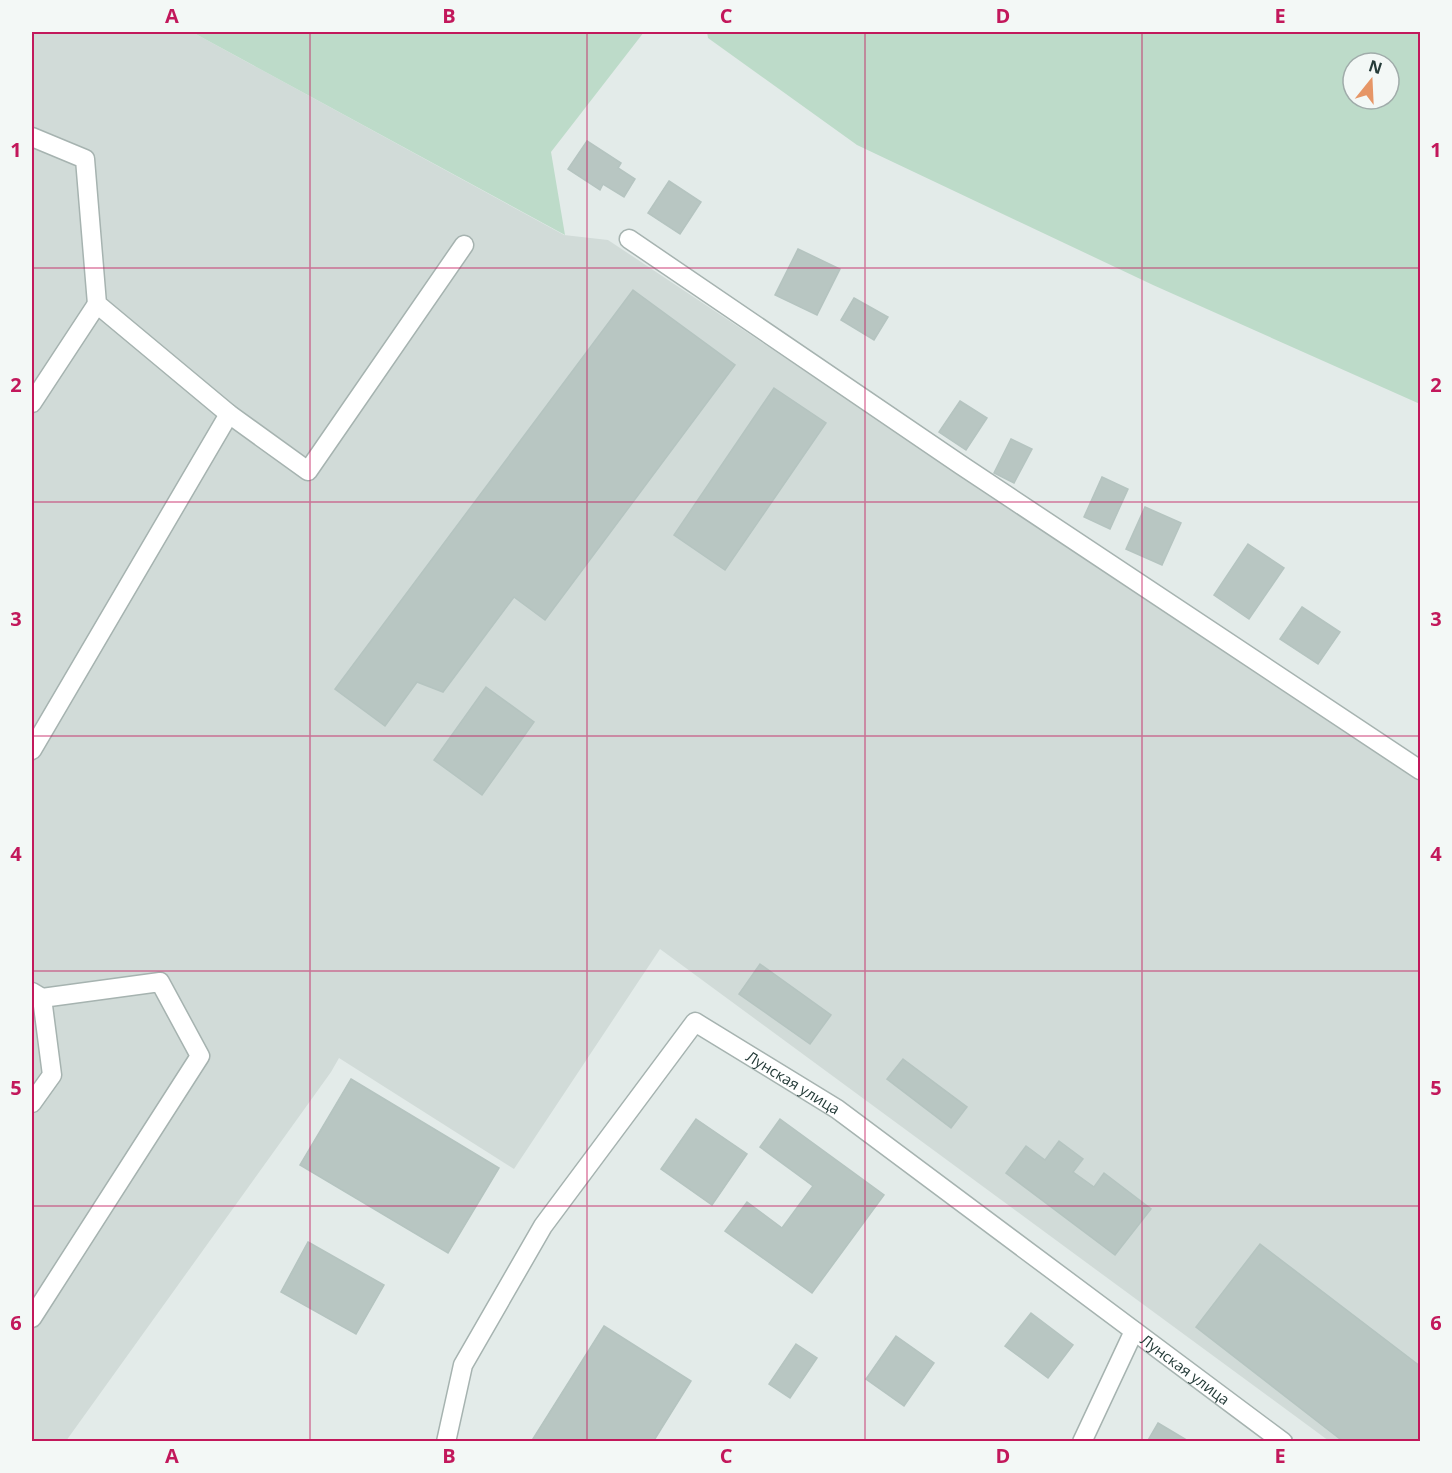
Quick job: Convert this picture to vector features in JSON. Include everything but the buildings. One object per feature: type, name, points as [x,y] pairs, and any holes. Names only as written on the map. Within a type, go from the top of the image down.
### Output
[{"type":"street","points":[[32,137],[85,159],[97,304],[32,403]]},
{"type":"street","points":[[629,238],[961,465],[1420,770]]},
{"type":"street","points":[[97,304],[229,414],[308,471],[464,245]]},
{"type":"street","points":[[32,750],[229,414]]},
{"type":"street","points":[[32,1102],[52,1075],[37,995],[160,982],[200,1056],[32,1318]]},
{"type":"street","name":"Лунская улица","points":[[446,1442],[463,1365],[543,1226],[695,1022],[837,1109],[1283,1442]]},
{"type":"street","points":[[1082,1442],[1134,1331]]},
{"type":"shaded area","points":[[32,32],[192,32],[564,235],[608,240],[1420,780],[1420,1441],[1329,1441],[660,949],[514,1169],[339,1058],[66,1441],[32,1441]]},
{"type":"green space","points":[[192,32],[644,32],[551,152],[565,235]]},
{"type":"green space","points":[[707,32],[1420,32],[1420,404],[1153,285],[857,145],[708,38]]}]
